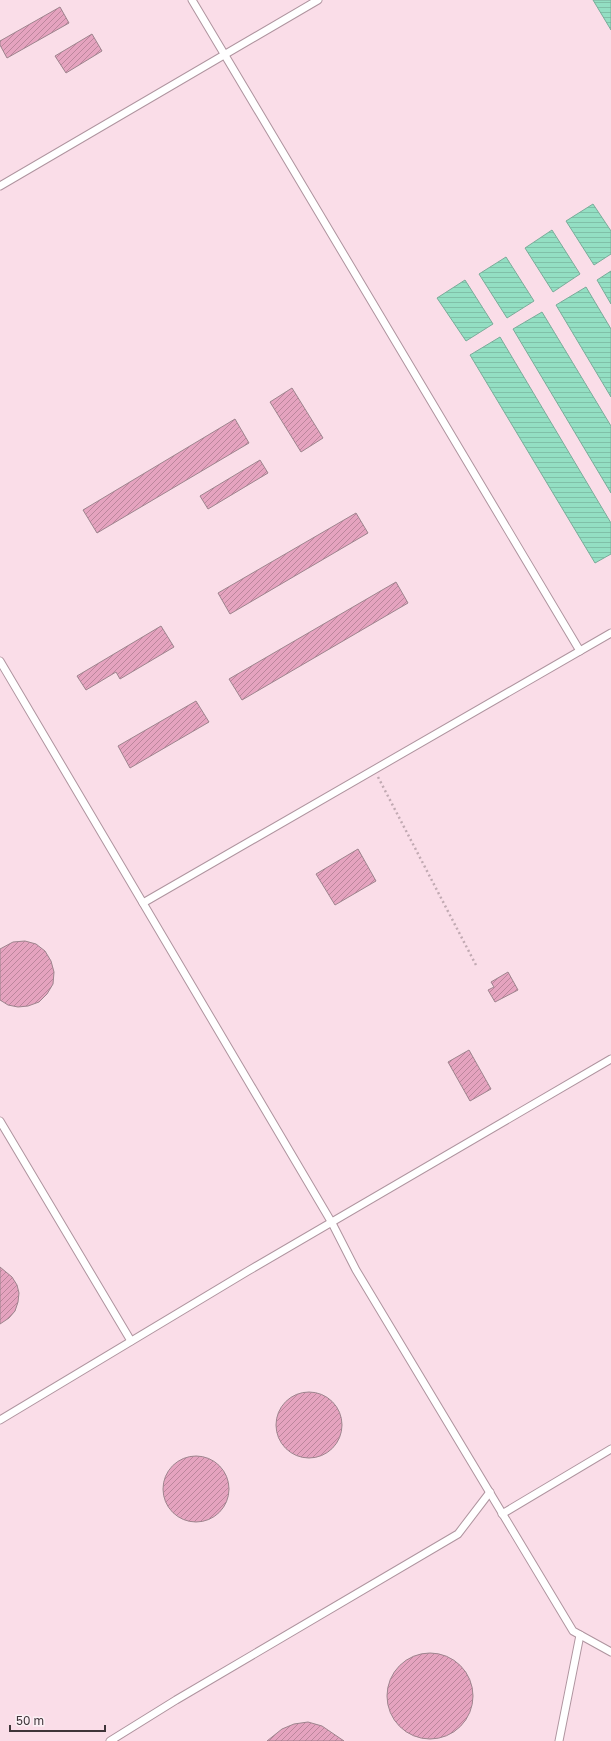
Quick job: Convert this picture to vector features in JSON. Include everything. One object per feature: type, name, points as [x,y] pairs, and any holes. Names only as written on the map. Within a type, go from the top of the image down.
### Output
[{"type":"lane","points":[[192,0],[580,651]]},
{"type":"lane","points":[[0,186],[318,0]]},
{"type":"lane","points":[[143,903],[611,633]]},
{"type":"lane","points":[[1,666],[332,1223],[356,1270],[573,1630],[611,1652]]},
{"type":"lane","points":[[0,1420],[611,1058]]},
{"type":"lane","points":[[0,1120],[131,1341]]},
{"type":"lane","points":[[502,1514],[611,1449]]},
{"type":"lane","points":[[110,1741],[176,1700],[458,1534],[490,1492]]},
{"type":"lane","points":[[559,1741],[580,1635]]},
{"type":"path","points":[[374,770],[477,967]]},
{"type":"shaded area","points":[[593,0],[611,0],[611,30]]},
{"type":"shaded area","points":[[593,204],[611,231],[611,254],[594,265],[566,221]]},
{"type":"shaded area","points":[[552,230],[580,274],[553,292],[525,248]]},
{"type":"shaded area","points":[[506,257],[534,301],[507,318],[479,274]]},
{"type":"shaded area","points":[[611,271],[611,304],[597,280]]},
{"type":"shaded area","points":[[465,280],[493,324],[466,341],[437,298]]},
{"type":"shaded area","points":[[586,287],[611,329],[611,397],[556,305]]},
{"type":"shaded area","points":[[542,312],[611,426],[611,493],[513,329]]},
{"type":"shaded area","points":[[500,337],[611,523],[611,554],[595,563],[470,355]]},
{"type":"building","points":[[60,7],[69,23],[7,58],[0,45],[0,41]]},
{"type":"building","points":[[92,34],[102,51],[66,73],[55,56]]},
{"type":"building","points":[[292,388],[323,438],[301,452],[270,402]]},
{"type":"building","points":[[235,419],[249,443],[97,533],[83,510]]},
{"type":"building","points":[[260,460],[268,473],[208,509],[200,496]]},
{"type":"building","points":[[356,513],[368,533],[230,614],[218,593]]},
{"type":"building","points":[[396,582],[408,603],[242,700],[229,679]]},
{"type":"building","points":[[161,626],[174,647],[120,679],[116,672],[86,690],[77,676]]},
{"type":"building","points":[[196,701],[209,722],[130,768],[118,746]]},
{"type":"building","points":[[358,849],[376,881],[335,905],[316,874]]},
{"type":"building","points":[[25,941],[36,944],[45,951],[51,961],[54,972],[53,984],[47,994],[39,1002],[28,1006],[18,1007],[8,1005],[0,1000],[0,949],[13,942]]},
{"type":"building","points":[[508,972],[518,990],[495,1002],[488,990],[494,987],[491,982]]},
{"type":"building","points":[[469,1050],[491,1089],[470,1101],[448,1062]]},
{"type":"building","points":[[0,1267],[12,1277],[17,1285],[19,1293],[15,1311],[9,1318],[0,1324]]},
{"type":"building","points":[[309,1392],[322,1395],[332,1402],[339,1412],[342,1425],[339,1438],[332,1448],[322,1455],[309,1458],[296,1455],[286,1448],[279,1438],[276,1425],[279,1412],[286,1402],[296,1395]]},
{"type":"building","points":[[196,1456],[209,1459],[219,1466],[226,1476],[229,1489],[226,1502],[219,1512],[209,1519],[196,1522],[183,1519],[173,1512],[166,1502],[163,1489],[166,1476],[173,1466],[183,1459]]},
{"type":"building","points":[[430,1653],[446,1656],[454,1660],[466,1672],[470,1680],[473,1696],[470,1712],[466,1720],[454,1732],[446,1736],[430,1739],[414,1736],[406,1732],[394,1720],[390,1712],[387,1696],[390,1680],[394,1672],[406,1660],[414,1656]]},
{"type":"building","points":[[308,1722],[322,1726],[344,1741],[267,1741],[282,1729],[294,1724]]}]
